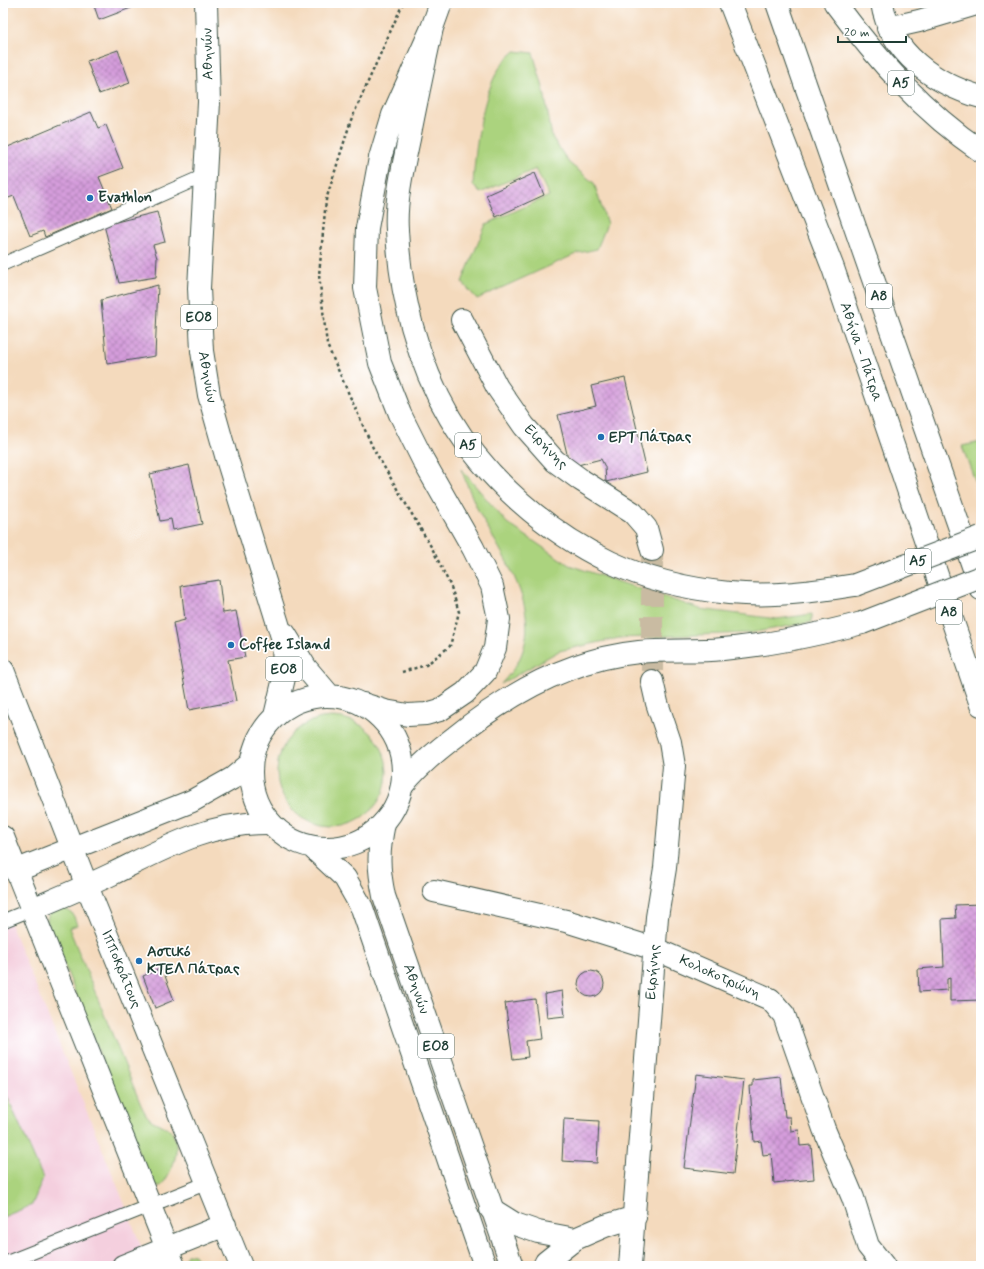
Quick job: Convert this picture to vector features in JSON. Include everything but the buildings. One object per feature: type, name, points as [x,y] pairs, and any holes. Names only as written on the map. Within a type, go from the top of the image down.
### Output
[{"type":"main road","name":"Αθηνών","points":[[206,3],[209,102],[199,288],[202,351],[209,395],[227,459],[283,640],[284,665],[280,697],[275,716]]},
{"type":"main road","name":"Α5","points":[[441,3],[432,28],[402,171],[397,227],[401,274],[419,350],[434,386],[450,417],[469,447],[503,484],[536,515],[575,542],[611,562],[646,576],[691,587],[728,593],[763,595],[804,594],[855,585],[981,537]]},
{"type":"main road","name":"Αθήνα - Πάτρα","points":[[730,3],[833,268],[981,705]]},
{"type":"main road","name":"Α8","points":[[777,3],[981,589]]},
{"type":"main road","name":"Α5","points":[[835,3],[852,27],[904,87],[965,140],[981,150]]},
{"type":"main road","points":[[882,3],[888,28],[905,50],[933,77],[943,83],[981,97]]},
{"type":"main road","points":[[888,28],[919,22],[980,3]]},
{"type":"main road","points":[[362,704],[385,712],[408,715],[426,714],[440,710],[465,693],[485,672],[495,648],[499,619],[492,586],[473,548],[423,460],[394,399],[380,363],[365,288],[367,228],[380,158],[393,115],[432,28]]},
{"type":"main road","name":"Ειρήνης","points":[[462,320],[497,387],[524,426],[556,461],[581,480],[634,513],[646,528],[652,550]]},
{"type":"main road","points":[[402,786],[428,758],[471,724],[513,695],[552,675],[578,665],[638,652],[722,649],[811,637],[862,623],[981,577]]},
{"type":"main road","name":"Αθηνών","points":[[278,621],[295,653],[329,695]]},
{"type":"main road","name":"Ιπποκράτους","points":[[3,670],[87,886],[241,1266]]},
{"type":"main road","name":"Ειρήνης","points":[[630,1266],[635,1217],[657,917],[665,868],[674,766],[670,742],[656,704],[652,681]]},
{"type":"main road","name":"Αθηνών","points":[[329,695],[346,698],[362,704],[378,715],[391,730],[400,747],[404,766],[402,786],[396,806],[384,823],[369,836],[352,845],[332,849],[313,848],[296,843],[282,834],[270,823],[260,810],[254,796],[250,780],[251,763],[255,746],[263,730],[275,716],[300,700],[315,696],[329,695]]},
{"type":"main road","points":[[9,873],[192,801],[233,778],[251,763]]},
{"type":"main road","points":[[30,910],[87,886],[186,838],[234,825],[246,823],[270,823]]},
{"type":"main road","name":"Αθηνών","points":[[384,823],[379,847],[379,870],[384,896],[512,1266]]},
{"type":"main road","points":[[3,837],[9,873],[30,910],[170,1257]]},
{"type":"main road","name":"Αθηνών","points":[[313,848],[346,878],[362,908],[485,1266]]},
{"type":"main road","name":"Κολοκοτρώνη","points":[[434,891],[566,921],[655,949],[770,999],[784,1015],[824,1129],[853,1198],[868,1246],[884,1266]]},
{"type":"main road","points":[[492,1208],[515,1224],[538,1232],[575,1239]]},
{"type":"main road","points":[[544,1266],[546,1262],[575,1239],[605,1226],[635,1217]]},
{"type":"main road","points":[[123,1266],[170,1257],[225,1225]]},
{"type":"lane","points":[[3,264],[206,175]]},
{"type":"lane","points":[[3,921],[30,910]]},
{"type":"lane","points":[[3,1264],[208,1183]]},
{"type":"shaded area","points":[[3,906],[123,1200],[149,1266],[3,1266]]},
{"type":"green space","points":[[515,51],[533,53],[544,91],[552,137],[569,163],[594,183],[607,224],[597,249],[578,253],[477,299],[462,282],[486,224],[549,196],[536,169],[480,193],[473,185],[477,140],[488,93],[493,79],[501,65]]},
{"type":"green space","points":[[981,442],[981,497],[962,446]]},
{"type":"green space","points":[[461,469],[507,523],[569,565],[700,609],[777,619],[812,614],[812,622],[750,633],[619,638],[559,651],[501,684],[519,660],[526,640],[526,620],[523,600],[507,562],[477,508]]},
{"type":"green space","points":[[332,717],[353,721],[371,733],[383,751],[387,772],[383,793],[371,811],[353,823],[332,827],[311,823],[293,811],[281,793],[277,772],[281,751],[293,733],[311,721]]},
{"type":"green space","points":[[63,907],[73,914],[77,925],[69,928],[141,1105],[149,1118],[169,1129],[174,1138],[176,1145],[175,1160],[169,1174],[161,1186],[155,1186],[150,1181],[47,921],[50,912],[56,908]]},
{"type":"green space","points":[[3,1087],[43,1178],[32,1205],[3,1217]]},
{"type":"green space","points":[[188,1254],[194,1255],[201,1266],[184,1266],[184,1259]]},
{"type":"tunnel","points":[[652,550],[652,681]]},
{"type":"place","name":"Evathlon","points":[[90,198]]},
{"type":"place","name":"ΕΡΤ Πάτρας","points":[[601,437]]},
{"type":"place","name":"Coffee Island","points":[[231,645]]},
{"type":"place","name":"Αστικό ΚΤΕΛ Πάτρας","points":[[139,961]]}]
